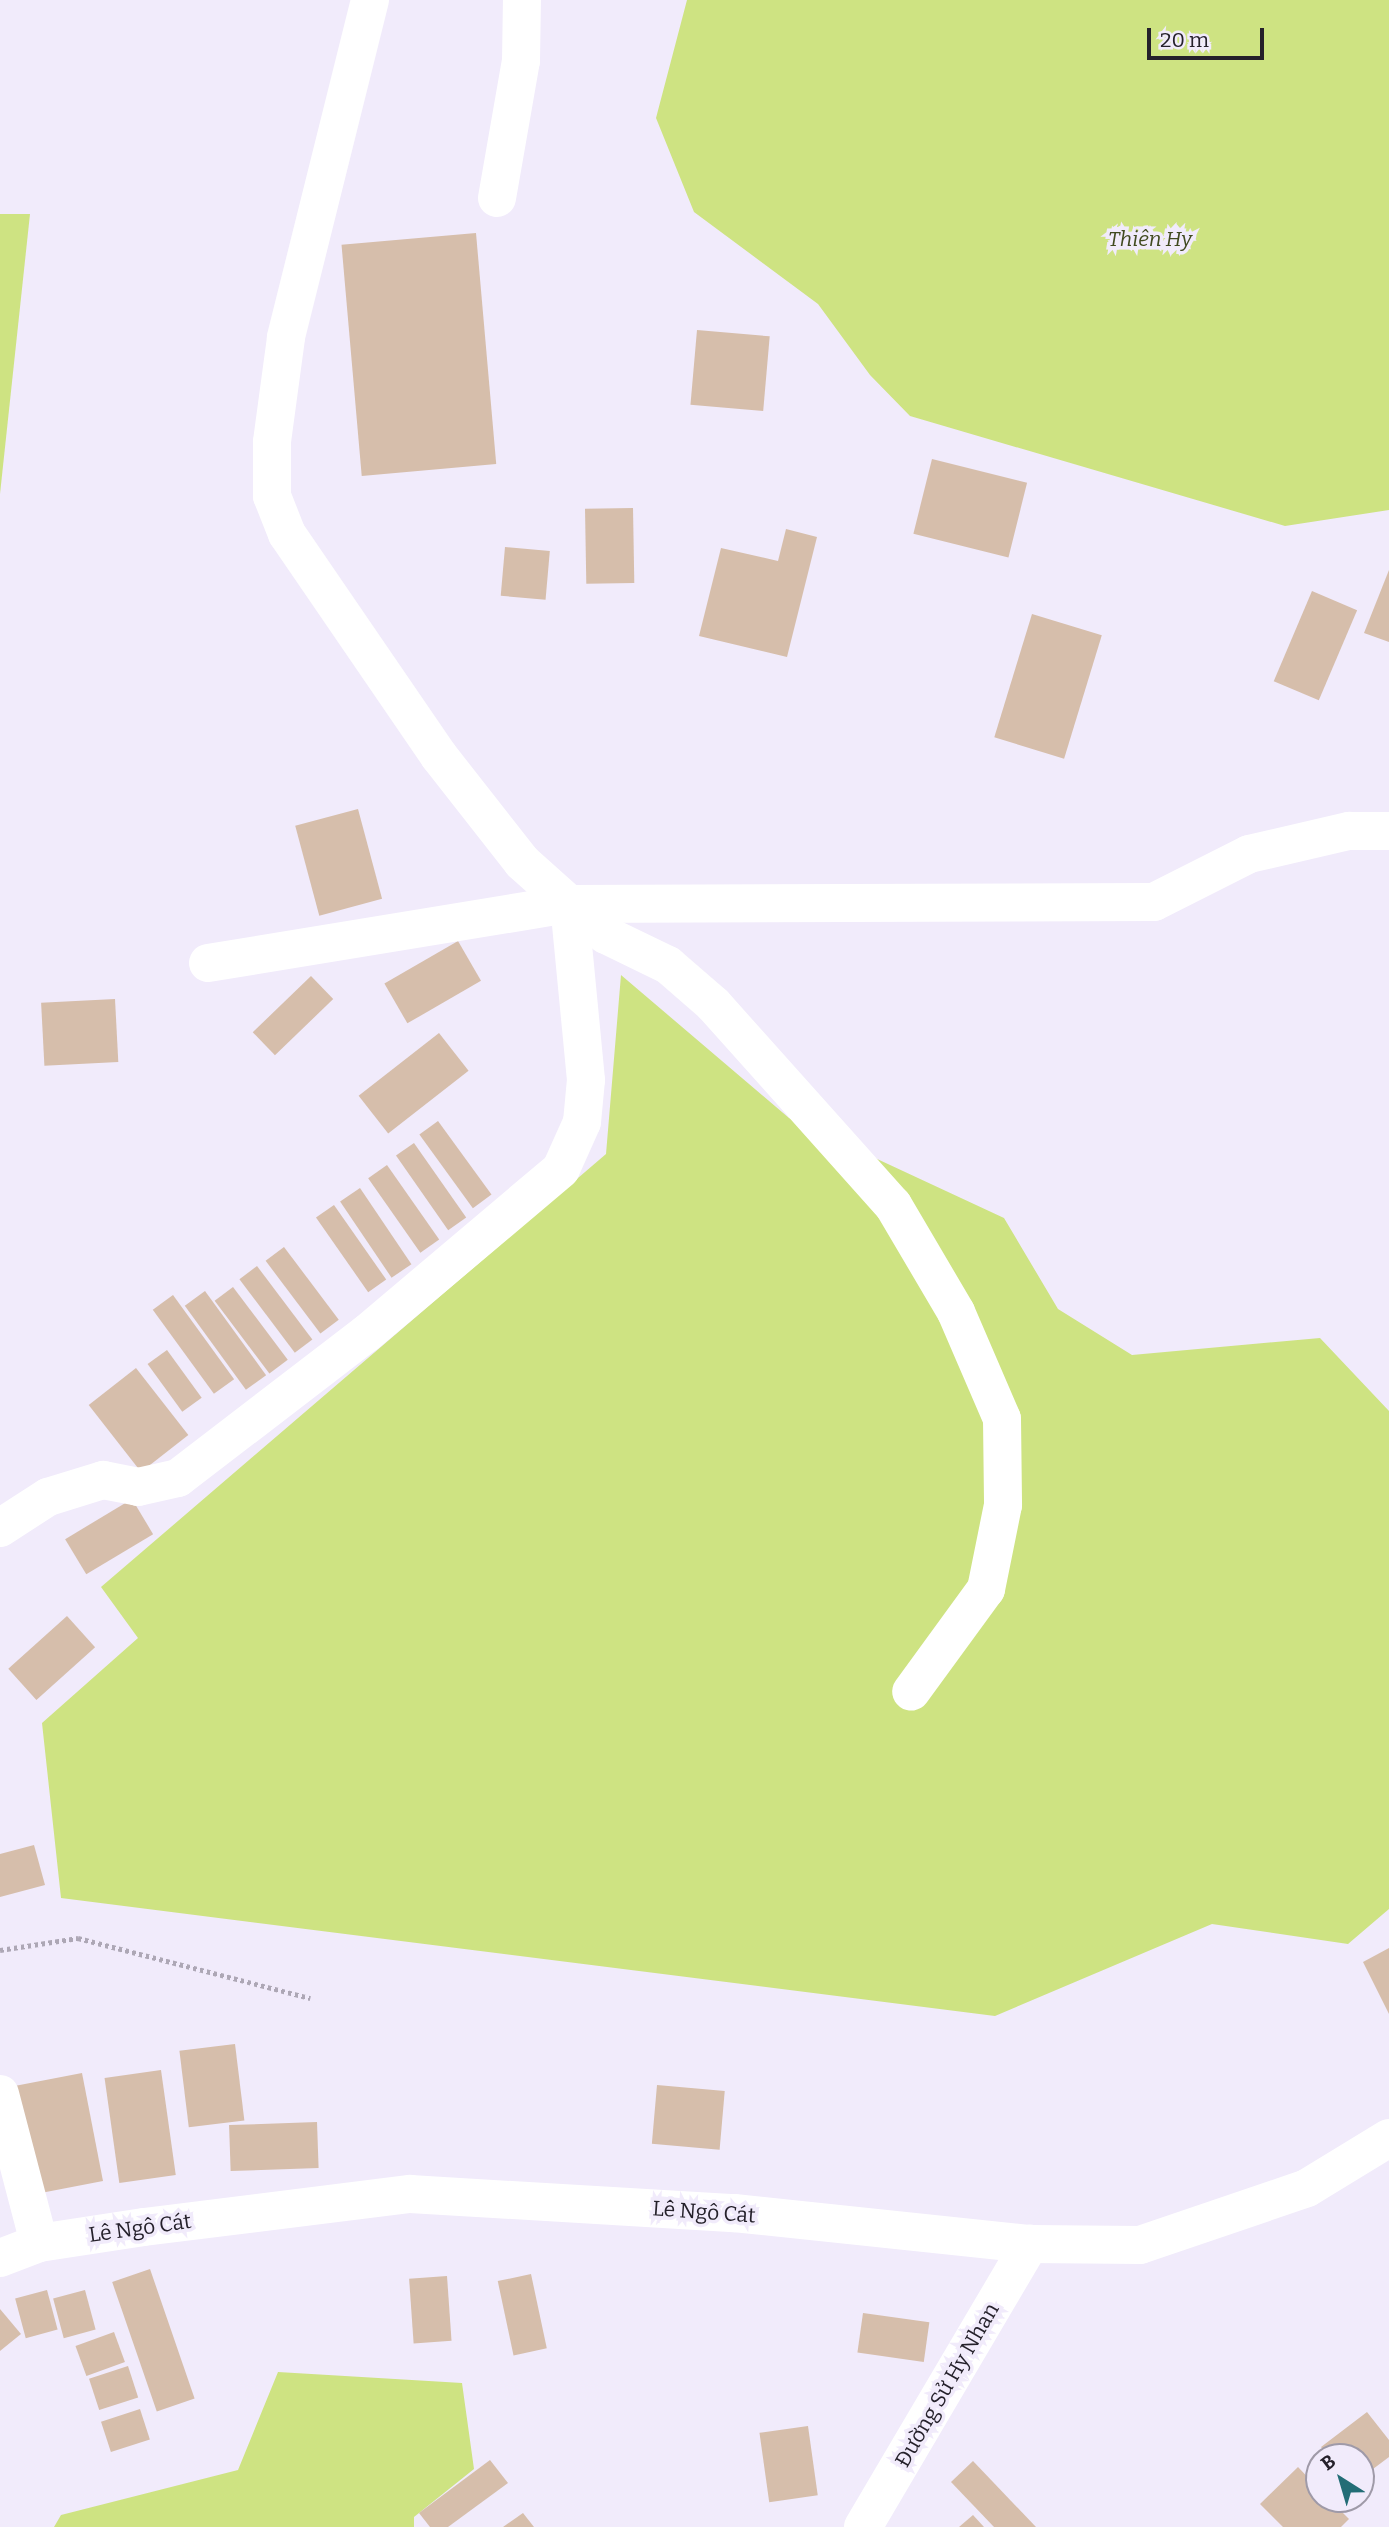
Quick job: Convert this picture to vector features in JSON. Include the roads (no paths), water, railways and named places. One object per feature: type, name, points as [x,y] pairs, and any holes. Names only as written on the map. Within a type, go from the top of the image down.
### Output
[{"type":"street","points":[[370,0],[286,338],[272,442],[272,496],[287,534],[439,756],[522,862],[606,935],[668,965],[713,1004],[893,1205],[956,1312],[1002,1419],[1003,1505],[986,1589],[911,1692]]},
{"type":"street","points":[[497,198],[521,61],[523,0]]},
{"type":"street","points":[[208,963],[569,904],[1154,902],[1249,854],[1349,831],[1389,831]]},
{"type":"street","points":[[0,1528],[48,1497],[103,1480],[138,1487],[178,1478],[366,1334],[561,1169],[582,1122],[586,1080],[569,904]]},
{"type":"street","points":[[0,2094],[39,2243]]},
{"type":"street","name":"Lê Ngô Cát","points":[[0,2258],[39,2243],[410,2194],[734,2213],[1030,2244],[1140,2245],[1307,2188],[1389,2138]]},
{"type":"street","name":"Đường Sử Hy Nhan","points":[[863,2527],[1030,2244]]},
{"type":"park label","name":"Thiên Hy","points":[[1150,239]]}]
